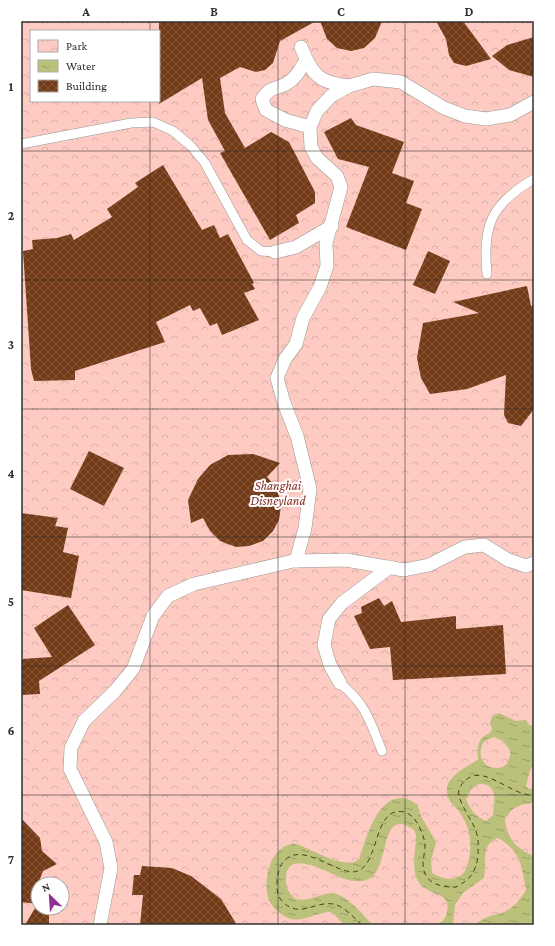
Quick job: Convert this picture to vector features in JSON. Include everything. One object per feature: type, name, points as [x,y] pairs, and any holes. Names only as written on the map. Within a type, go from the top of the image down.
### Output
[{"type":"street","points":[[301,47],[312,70],[321,80],[333,85],[349,86]]},
{"type":"street","points":[[306,60],[298,75],[285,84],[268,90],[262,99],[266,110],[273,115],[310,127]]},
{"type":"street","points":[[296,561],[305,528],[310,489],[297,436],[284,403],[277,378],[285,359],[296,344],[302,318],[320,287],[327,266],[326,243],[332,226],[340,187],[337,176],[317,158],[311,147],[310,127],[317,111],[332,96],[349,86],[373,79],[401,82],[444,108],[465,116],[486,119],[510,115],[534,102]]},
{"type":"street","points":[[275,252],[296,247],[332,226]]},
{"type":"street","points":[[100,925],[111,868],[106,842],[70,769],[71,748],[84,721],[115,691],[133,669],[153,616],[168,596],[194,584],[240,572],[296,561],[346,560],[404,570],[429,565],[465,547],[484,545],[508,560],[526,566],[534,563]]},
{"type":"street","points":[[340,683],[330,665],[324,645],[329,619],[342,602],[390,567]]},
{"type":"lane","points":[[21,144],[131,123],[153,122],[173,131],[191,146],[205,163],[247,240],[261,251],[275,252]]},
{"type":"lane","points":[[487,274],[485,254],[486,237],[491,219],[519,188],[534,179]]},
{"type":"lane","points":[[340,683],[354,695],[367,711],[382,751]]},
{"type":"green space","name":"Shanghai Disneyland","points":[[21,21],[534,21],[534,925],[21,925]]},
{"type":"water","points":[[499,713],[516,721],[526,720],[529,725],[534,726],[534,766],[530,770],[526,786],[529,789],[534,788],[534,803],[516,807],[510,812],[505,820],[508,833],[518,847],[534,856],[534,925],[475,925],[485,918],[504,912],[511,908],[526,890],[519,860],[511,848],[498,838],[492,841],[486,849],[484,878],[463,893],[455,905],[453,925],[435,925],[444,920],[448,904],[442,896],[428,890],[421,885],[417,879],[414,866],[416,835],[414,830],[402,824],[395,826],[389,832],[379,866],[374,875],[366,880],[348,880],[311,865],[301,863],[293,864],[288,870],[286,881],[287,886],[295,899],[307,899],[332,893],[339,895],[352,904],[373,925],[346,924],[330,912],[296,920],[284,916],[275,909],[269,900],[267,893],[267,875],[273,858],[278,851],[292,844],[297,844],[337,861],[349,863],[355,862],[359,859],[369,831],[379,811],[394,799],[403,798],[411,800],[418,806],[421,816],[436,843],[431,860],[432,873],[449,879],[458,877],[462,874],[468,863],[470,849],[468,829],[462,816],[448,797],[447,787],[453,777],[468,765],[478,760],[479,744],[482,738],[490,733],[492,729],[490,723],[492,717]],"holes":[[[494,737],[503,741],[510,750],[509,759],[505,765],[499,768],[492,768],[486,765],[482,759],[481,751],[484,741]],[[479,784],[490,786],[494,794],[493,815],[486,821],[474,812],[466,799],[472,788]]]},
{"type":"building","points":[[159,21],[316,21],[280,41],[273,63],[265,70],[256,72],[240,67],[220,78],[225,113],[245,148],[271,132],[289,142],[315,192],[315,203],[296,215],[299,223],[270,240],[220,153],[225,151],[208,120],[202,78],[159,104]]},
{"type":"building","points":[[320,21],[382,21],[375,38],[364,48],[351,51],[337,48],[327,39]]},
{"type":"building","points":[[436,21],[463,21],[491,59],[466,66],[454,63],[449,55],[446,39]]},
{"type":"building","points":[[534,37],[534,77],[509,70],[492,56],[507,45]]},
{"type":"building","points":[[351,118],[356,125],[404,142],[392,173],[414,181],[406,203],[422,209],[406,250],[346,227],[369,167],[338,159],[324,132]]},
{"type":"building","points":[[163,165],[202,230],[214,225],[220,238],[228,234],[254,283],[252,284],[255,289],[244,293],[259,320],[222,335],[217,323],[210,326],[200,308],[193,311],[190,305],[156,322],[165,342],[75,371],[75,380],[34,381],[31,369],[23,251],[33,249],[32,240],[57,238],[71,234],[74,240],[112,217],[107,209],[138,187],[135,183]]},
{"type":"building","points":[[428,251],[450,261],[435,294],[413,285]]},
{"type":"building","points":[[527,286],[531,306],[534,305],[534,409],[521,426],[508,423],[504,415],[506,375],[467,389],[430,394],[421,378],[417,358],[423,323],[479,313],[453,302]]},
{"type":"building","points":[[89,451],[124,468],[104,506],[70,489]]},
{"type":"building","points":[[253,454],[280,463],[267,477],[277,488],[281,506],[279,520],[273,531],[263,541],[249,546],[236,547],[220,541],[210,531],[203,518],[191,523],[188,500],[198,479],[210,465],[228,455]]},
{"type":"building","points":[[21,513],[58,518],[55,526],[68,528],[63,552],[79,556],[71,598],[21,590]]},
{"type":"building","points":[[379,598],[384,606],[392,601],[401,622],[456,616],[456,629],[503,625],[506,674],[393,680],[390,647],[370,649],[354,616],[362,613],[361,607]]},
{"type":"building","points":[[68,605],[95,645],[39,681],[40,694],[21,695],[21,659],[52,657],[34,628]]},
{"type":"building","points":[[21,818],[40,838],[42,851],[57,864],[43,871],[41,876],[30,876],[30,903],[21,902]]},
{"type":"building","points":[[142,866],[172,868],[191,876],[221,899],[237,925],[140,925],[143,895],[132,895],[134,875],[140,875]]},
{"type":"building","points":[[30,916],[49,916],[49,925],[25,925]]},
{"type":"ferry route","points":[[362,925],[345,909],[337,905],[326,904],[296,909],[284,903],[280,898],[277,889],[278,873],[282,863],[292,856],[302,855],[312,857],[343,870],[352,872],[360,870],[366,864],[371,855],[378,834],[387,817],[394,812],[404,812],[415,819],[423,836],[425,846],[423,864],[426,876],[429,880],[439,885],[456,887],[472,875],[476,867],[478,856],[477,835],[459,797],[460,787],[468,779],[476,775],[485,776],[524,794],[534,795]]}]
